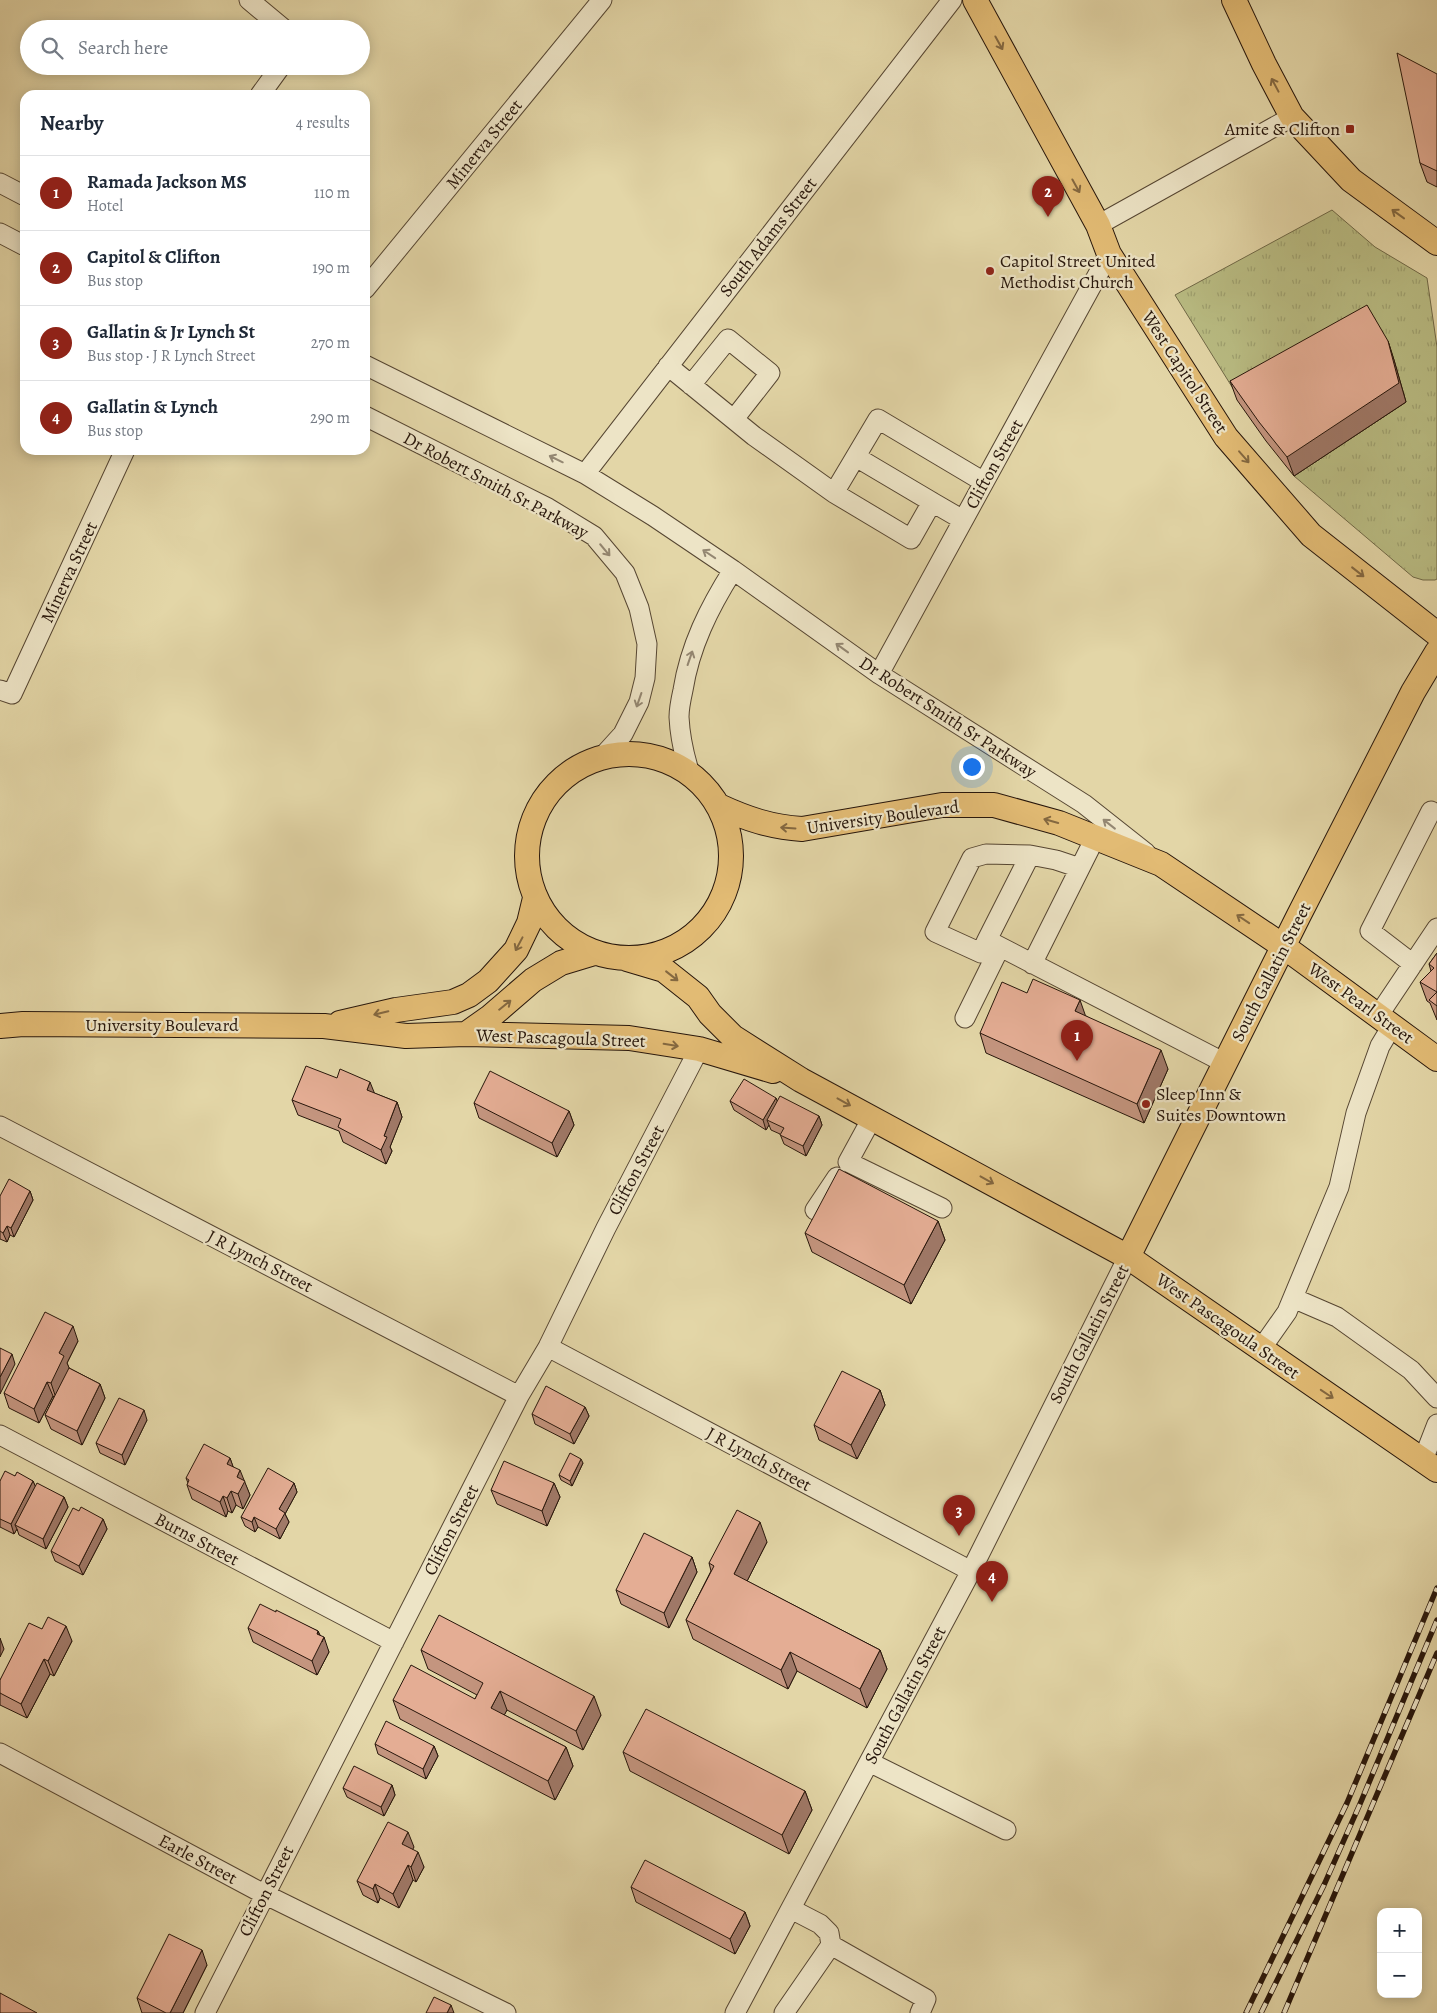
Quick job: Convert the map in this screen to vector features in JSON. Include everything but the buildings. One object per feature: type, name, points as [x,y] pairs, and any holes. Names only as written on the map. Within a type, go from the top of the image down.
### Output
[{"type":"main road","name":"West Capitol Street","points":[[975,0],[1098,225],[1109,254],[1226,437],[1311,535],[1437,634]]},
{"type":"main road","points":[[1234,0],[1264,64],[1292,117],[1351,180],[1437,243]]},
{"type":"main road","name":"South Gallatin Street","points":[[1128,1257],[1283,946],[1414,692],[1437,652]]},
{"type":"main road","points":[[638,754],[668,761],[690,774],[707,790],[719,806],[726,822],[731,847],[730,873],[723,898],[714,915],[685,942],[649,957],[627,958],[594,953],[573,942],[547,918],[531,888],[526,860],[528,832],[540,804],[560,779],[585,763],[603,756],[638,754]]},
{"type":"main road","name":"University Boulevard","points":[[719,806],[748,819],[780,827],[802,829],[942,805],[994,805],[1059,823],[1161,864]]},
{"type":"main road","name":"West Pearl Street","points":[[1161,864],[1283,946],[1437,1059]]},
{"type":"main road","name":"University Boulevard","points":[[324,1026],[396,1010],[452,1002],[469,995],[488,981],[516,950],[529,923],[535,898]]},
{"type":"main road","points":[[466,1034],[490,1017],[532,980],[561,963],[594,953]]},
{"type":"main road","name":"West Pascagoula Street","points":[[627,958],[664,970],[698,998],[710,1014],[733,1037],[801,1080],[1128,1257],[1430,1465]]},
{"type":"main road","name":"University Boulevard","points":[[0,1018],[12,1025],[324,1026],[406,1036],[466,1034]]},
{"type":"main road","name":"West Pascagoula Street","points":[[466,1034],[629,1038],[699,1049],[801,1080]]},
{"type":"street","points":[[249,0],[273,20]]},
{"type":"street","name":"Minerva Street","points":[[370,283],[602,0]]},
{"type":"street","name":"South Adams Street","points":[[585,474],[952,0]]},
{"type":"street","points":[[264,90],[274,75]]},
{"type":"street","points":[[1098,225],[1292,117]]},
{"type":"street","points":[[0,184],[20,194]]},
{"type":"street","points":[[0,233],[20,243]]},
{"type":"street","name":"Clifton Street","points":[[879,674],[1109,254]]},
{"type":"street","points":[[691,385],[728,339],[770,374],[734,419]]},
{"type":"street","points":[[668,366],[734,419],[834,493],[911,539],[932,502]]},
{"type":"street","name":"Dr Robert Smith Sr Parkway","points":[[370,367],[585,474],[654,516],[879,674],[1084,804],[1161,864]]},
{"type":"street","name":"Dr Robert Smith Sr Parkway","points":[[370,419],[548,508],[594,536],[625,573],[639,608],[647,644],[645,678],[639,702],[624,734],[603,756]]},
{"type":"street","points":[[834,493],[878,419],[984,482]]},
{"type":"street","name":"Minerva Street","points":[[6,692],[123,455]]},
{"type":"street","points":[[856,457],[963,520]]},
{"type":"street","points":[[690,774],[683,750],[679,715],[687,667],[711,605],[733,570]]},
{"type":"street","points":[[1434,807],[1437,834]]},
{"type":"street","points":[[1413,964],[1370,930],[1434,807]]},
{"type":"street","points":[[1032,964],[1095,838]]},
{"type":"street","points":[[994,944],[981,953],[935,932],[972,858],[986,854],[1030,855],[1056,860],[1080,868]]},
{"type":"street","points":[[965,1018],[1030,855]]},
{"type":"street","points":[[1261,1349],[1287,1312],[1339,1187],[1356,1113],[1380,1046],[1385,1021],[1413,964],[1437,928]]},
{"type":"street","points":[[994,944],[1225,1064]]},
{"type":"street","name":"Clifton Street","points":[[205,2013],[264,1894],[520,1396],[548,1347],[606,1228],[699,1049]]},
{"type":"street","points":[[815,1210],[848,1162],[872,1118]]},
{"type":"street","name":"J R Lynch Street","points":[[0,1126],[520,1396]]},
{"type":"street","points":[[848,1162],[942,1208]]},
{"type":"street","name":"South Gallatin Street","points":[[735,2013],[971,1571],[1128,1257]]},
{"type":"street","points":[[1292,1298],[1337,1317],[1411,1370],[1437,1398]]},
{"type":"street","name":"J R Lynch Street","points":[[548,1347],[971,1571]]},
{"type":"street","points":[[1430,1465],[1437,1424]]},
{"type":"street","name":"Burns Street","points":[[0,1436],[394,1642]]},
{"type":"street","name":"Earle Street","points":[[0,1753],[264,1894],[506,2013]]},
{"type":"street","points":[[869,1762],[1006,1830]]},
{"type":"street","points":[[784,2013],[831,1945],[829,1934],[820,1924],[790,1909]]},
{"type":"street","points":[[831,1945],[926,1999],[920,2013]]},
{"type":"green space","points":[[1332,210],[1375,247],[1427,278],[1437,347],[1437,579],[1435,580],[1423,580],[1413,577],[1294,476],[1406,402],[1237,395],[1175,295]]},
{"type":"railway","points":[[1246,2013],[1347,1803],[1437,1588]]},
{"type":"railway","points":[[1261,2013],[1324,1885],[1437,1620]]},
{"type":"railway","points":[[1284,2013],[1437,1653]]},
{"type":"place","name":"Amite & Clifton","points":[[1350,129]]},
{"type":"place","name":"Capitol & Clifton","points":[[1048,217]]},
{"type":"place","name":"Capitol Street United Methodist Church","points":[[990,271]]},
{"type":"place","name":"Ramada Jackson MS","points":[[1077,1061]]},
{"type":"place","name":"Sleep Inn & Suites Downtown","points":[[1146,1104]]},
{"type":"place","name":"Gallatin & Jr Lynch St","points":[[959,1536]]},
{"type":"place","name":"Gallatin & Lynch","points":[[992,1602]]}]
